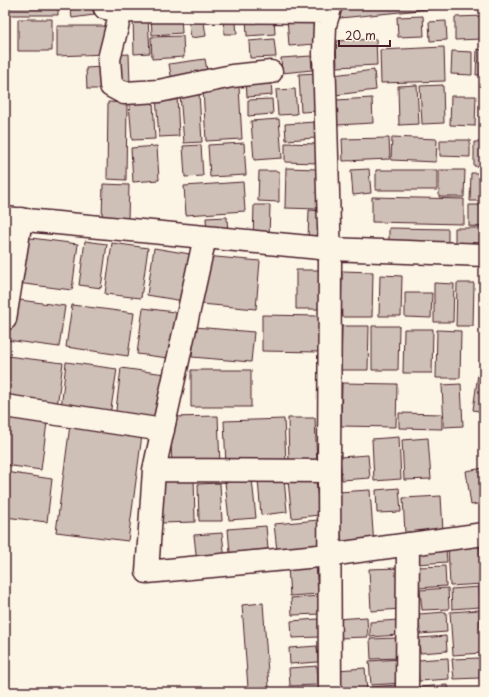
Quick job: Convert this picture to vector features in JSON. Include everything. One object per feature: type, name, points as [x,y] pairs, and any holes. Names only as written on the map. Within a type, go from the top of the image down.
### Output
[{"type":"street","points":[[270,72],[232,76],[160,91],[124,93],[111,86],[109,59],[113,8],[330,9],[325,25],[324,53],[330,249],[330,692]]},
{"type":"street","points":[[5,319],[13,219],[330,249],[484,255]]},
{"type":"street","points":[[205,237],[154,470],[147,572],[329,555],[484,534]]},
{"type":"street","points":[[5,406],[163,430]]},
{"type":"street","points":[[154,470],[329,471]]},
{"type":"street","points":[[407,692],[408,544]]},
{"type":"building","points":[[7,5],[58,5],[58,15],[7,15]]},
{"type":"building","points":[[70,5],[92,5],[94,15],[72,18]]},
{"type":"building","points":[[339,5],[420,5],[420,10],[340,18]]},
{"type":"building","points":[[421,5],[442,5],[443,8],[421,10]]},
{"type":"building","points":[[235,12],[237,34],[224,34],[223,13]]},
{"type":"building","points":[[181,14],[182,33],[152,35],[151,15]]},
{"type":"building","points":[[203,15],[206,36],[191,38],[188,17]]},
{"type":"building","points":[[274,16],[275,34],[247,36],[246,18]]},
{"type":"building","points":[[313,16],[315,44],[289,46],[287,17]]},
{"type":"building","points":[[423,16],[424,36],[398,37],[397,17]]},
{"type":"building","points":[[484,16],[484,39],[455,40],[455,17]]},
{"type":"building","points":[[133,18],[148,18],[150,53],[134,54]]},
{"type":"building","points":[[5,19],[9,19],[9,54],[5,54]]},
{"type":"building","points":[[18,19],[52,19],[52,51],[18,51]]},
{"type":"building","points":[[446,21],[447,40],[430,41],[429,22]]},
{"type":"building","points":[[57,26],[108,26],[106,54],[57,56]]},
{"type":"building","points":[[183,36],[184,57],[152,59],[151,37]]},
{"type":"building","points":[[274,39],[276,57],[250,58],[249,41]]},
{"type":"building","points":[[376,39],[377,65],[337,67],[336,41]]},
{"type":"building","points":[[444,47],[445,81],[381,83],[380,50]]},
{"type":"building","points":[[477,49],[484,50],[484,75],[476,75]]},
{"type":"building","points":[[452,51],[472,52],[472,75],[451,74]]},
{"type":"building","points":[[129,54],[130,85],[115,86],[114,55]]},
{"type":"building","points":[[311,56],[312,70],[282,73],[281,58]]},
{"type":"building","points":[[205,59],[208,76],[172,81],[169,64]]},
{"type":"building","points":[[103,67],[104,89],[87,89],[86,68]]},
{"type":"building","points":[[374,70],[376,90],[335,95],[333,75]]},
{"type":"building","points":[[317,73],[320,111],[301,112],[299,74]]},
{"type":"building","points":[[271,79],[272,95],[247,97],[246,80]]},
{"type":"building","points":[[417,85],[419,124],[399,125],[398,86]]},
{"type":"building","points":[[443,85],[444,123],[422,124],[420,86]]},
{"type":"building","points":[[239,87],[242,139],[206,141],[203,89]]},
{"type":"building","points":[[295,89],[297,114],[278,115],[276,90]]},
{"type":"building","points":[[199,93],[202,142],[184,143],[180,94]]},
{"type":"building","points":[[177,96],[179,136],[159,137],[156,97]]},
{"type":"building","points":[[451,96],[476,96],[475,126],[450,125]]},
{"type":"building","points":[[372,98],[373,123],[337,125],[336,100]]},
{"type":"building","points":[[272,99],[273,114],[248,116],[248,100]]},
{"type":"building","points":[[153,101],[155,139],[132,140],[129,103]]},
{"type":"building","points":[[108,102],[127,103],[126,180],[107,179]]},
{"type":"building","points":[[279,119],[282,158],[254,160],[251,121]]},
{"type":"building","points":[[315,122],[316,138],[286,140],[285,124]]},
{"type":"building","points":[[392,137],[437,139],[436,162],[391,160]]},
{"type":"building","points":[[389,138],[390,159],[343,161],[342,139]]},
{"type":"building","points":[[440,140],[470,140],[470,157],[440,156]]},
{"type":"building","points":[[474,142],[484,142],[484,167],[474,166]]},
{"type":"building","points":[[244,143],[246,175],[210,177],[208,145]]},
{"type":"building","points":[[285,143],[318,144],[318,163],[285,162]]},
{"type":"building","points":[[201,145],[203,176],[185,177],[183,146]]},
{"type":"building","points":[[157,146],[159,180],[133,182],[131,148]]},
{"type":"building","points":[[286,168],[318,169],[317,209],[285,208]]},
{"type":"building","points":[[369,169],[371,193],[353,195],[351,170]]},
{"type":"building","points":[[376,170],[437,170],[437,190],[376,190]]},
{"type":"building","points":[[439,170],[465,170],[464,197],[439,197]]},
{"type":"building","points":[[259,171],[279,171],[279,202],[258,201]]},
{"type":"building","points":[[471,173],[484,173],[484,201],[470,201]]},
{"type":"building","points":[[243,182],[245,211],[186,215],[184,186]]},
{"type":"building","points":[[103,184],[129,185],[128,219],[102,218]]},
{"type":"building","points":[[372,197],[464,199],[464,224],[372,222]]},
{"type":"building","points":[[254,205],[270,205],[269,239],[253,239]]},
{"type":"building","points":[[469,205],[484,205],[484,227],[469,226]]},
{"type":"building","points":[[309,210],[323,211],[322,239],[308,239]]},
{"type":"building","points":[[227,217],[228,234],[207,236],[206,218]]},
{"type":"building","points":[[389,228],[448,229],[448,252],[389,251]]},
{"type":"building","points":[[455,228],[484,228],[484,250],[455,250]]},
{"type":"building","points":[[23,237],[78,244],[72,290],[17,283]]},
{"type":"building","points":[[85,241],[107,244],[101,288],[79,285]]},
{"type":"building","points":[[112,243],[148,248],[141,298],[105,294]]},
{"type":"building","points":[[154,248],[190,254],[183,301],[147,295]]},
{"type":"building","points":[[205,256],[260,261],[256,309],[201,304]]},
{"type":"building","points":[[296,270],[321,270],[321,309],[296,309]]},
{"type":"building","points":[[342,271],[373,272],[372,317],[341,317]]},
{"type":"building","points":[[380,275],[402,276],[401,316],[379,316]]},
{"type":"building","points":[[434,283],[454,284],[453,322],[434,322]]},
{"type":"building","points":[[457,283],[474,283],[473,326],[456,326]]},
{"type":"building","points":[[405,293],[432,293],[431,318],[405,317]]},
{"type":"building","points":[[12,299],[65,306],[59,347],[7,340]]},
{"type":"building","points":[[72,305],[134,313],[128,356],[66,347]]},
{"type":"building","points":[[143,308],[182,313],[176,359],[137,354]]},
{"type":"building","points":[[262,315],[320,316],[320,352],[262,351]]},
{"type":"building","points":[[342,326],[369,326],[368,370],[341,370]]},
{"type":"building","points":[[372,326],[399,326],[398,370],[372,370]]},
{"type":"building","points":[[195,327],[254,332],[251,362],[192,357]]},
{"type":"building","points":[[404,329],[433,329],[432,373],[403,373]]},
{"type":"building","points":[[437,330],[461,331],[460,378],[436,378]]},
{"type":"building","points":[[7,356],[63,363],[57,406],[5,399],[5,373]]},
{"type":"building","points":[[66,362],[117,369],[110,415],[61,409]]},
{"type":"building","points":[[121,368],[165,374],[158,423],[115,418]]},
{"type":"building","points":[[191,370],[251,370],[251,407],[191,407]]},
{"type":"building","points":[[478,374],[484,375],[484,412],[473,410]]},
{"type":"building","points":[[342,383],[397,384],[396,427],[341,426]]},
{"type":"building","points":[[461,384],[463,426],[444,427],[442,385]]},
{"type":"building","points":[[399,413],[442,414],[442,429],[399,428]]},
{"type":"building","points":[[5,416],[47,422],[41,470],[5,465]]},
{"type":"building","points":[[218,416],[220,466],[172,468],[170,417]]},
{"type":"building","points":[[288,418],[315,418],[317,464],[289,465]]},
{"type":"building","points":[[284,419],[286,463],[226,466],[224,421]]},
{"type":"building","points":[[70,425],[142,435],[128,541],[56,532]]},
{"type":"building","points":[[399,437],[401,479],[374,481],[372,439]]},
{"type":"building","points":[[428,438],[431,479],[404,480],[402,440]]},
{"type":"building","points":[[368,455],[370,478],[342,480],[340,457]]},
{"type":"building","points":[[484,468],[484,503],[471,505],[466,471]]},
{"type":"building","points":[[5,472],[52,479],[47,522],[5,517]]},
{"type":"building","points":[[194,477],[195,522],[161,523],[160,478]]},
{"type":"building","points":[[284,478],[287,512],[261,515],[258,480]]},
{"type":"building","points":[[316,478],[319,515],[292,518],[288,481]]},
{"type":"building","points":[[252,479],[256,518],[229,520],[225,482]]},
{"type":"building","points":[[220,483],[222,521],[199,521],[198,484]]},
{"type":"building","points":[[399,488],[401,512],[377,513],[376,490]]},
{"type":"building","points":[[370,490],[374,546],[342,548],[338,492]]},
{"type":"building","points":[[441,496],[443,531],[405,533],[403,498]]},
{"type":"building","points":[[319,520],[322,547],[277,551],[274,524]]},
{"type":"building","points":[[266,526],[268,549],[230,553],[228,529]]},
{"type":"building","points":[[222,533],[225,560],[197,563],[194,535]]},
{"type":"building","points":[[479,543],[482,584],[450,586],[448,545]]},
{"type":"building","points":[[446,549],[447,562],[416,564],[416,551]]},
{"type":"building","points":[[316,565],[318,594],[290,596],[288,567]]},
{"type":"building","points":[[445,566],[446,586],[419,588],[417,567]]},
{"type":"building","points":[[399,568],[402,609],[371,611],[369,569]]},
{"type":"building","points":[[479,587],[480,607],[452,609],[451,589]]},
{"type":"building","points":[[448,588],[449,609],[422,610],[420,590]]},
{"type":"building","points":[[321,596],[322,614],[292,615],[291,598]]},
{"type":"building","points":[[263,603],[269,687],[248,688],[242,605]]},
{"type":"building","points":[[479,610],[482,653],[453,655],[450,612]]},
{"type":"building","points":[[446,612],[447,632],[420,634],[419,614]]},
{"type":"building","points":[[367,617],[368,637],[338,638],[336,619]]},
{"type":"building","points":[[318,619],[319,637],[292,638],[291,621]]},
{"type":"building","points":[[398,620],[399,635],[370,637],[370,622]]},
{"type":"building","points":[[446,636],[447,651],[420,653],[419,638]]},
{"type":"building","points":[[397,638],[398,658],[371,659],[370,639]]},
{"type":"building","points":[[317,646],[318,662],[290,664],[289,648]]},
{"type":"building","points":[[448,658],[449,679],[419,681],[418,660]]},
{"type":"building","points":[[479,658],[480,678],[454,679],[452,659]]},
{"type":"building","points":[[401,659],[402,683],[371,685],[369,661]]},
{"type":"building","points":[[317,666],[318,685],[290,686],[289,668]]},
{"type":"building","points":[[365,668],[367,692],[339,692],[337,670]]},
{"type":"building","points":[[397,685],[398,692],[371,692],[371,687]]},
{"type":"building","points":[[448,685],[449,692],[420,692],[419,687]]}]
